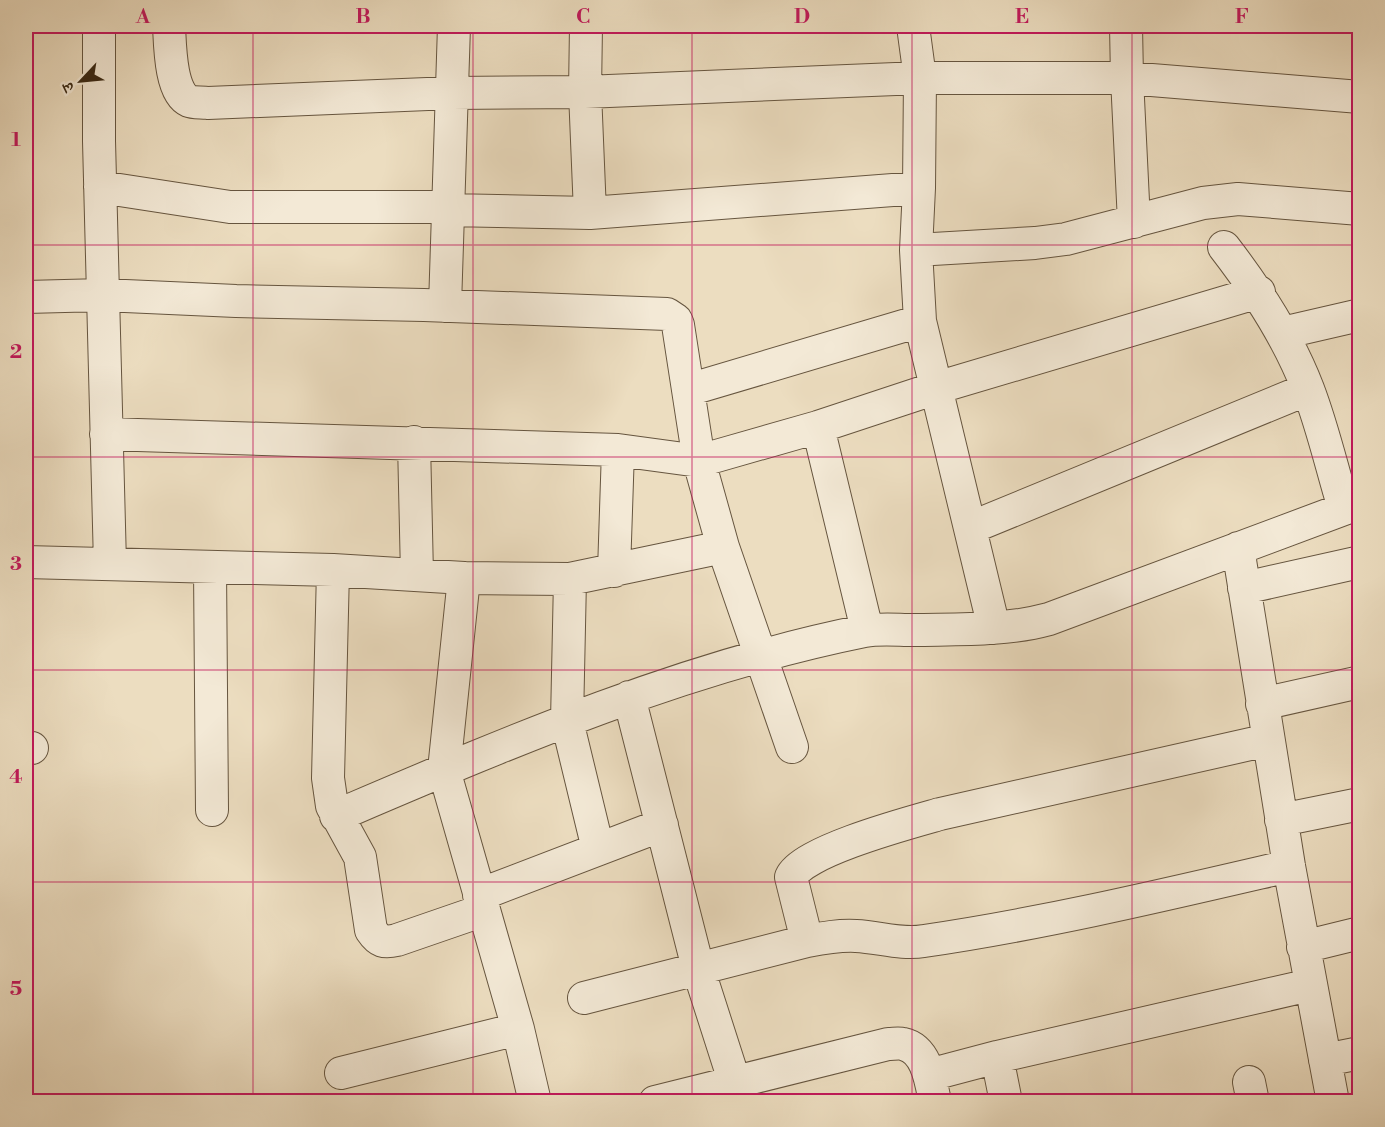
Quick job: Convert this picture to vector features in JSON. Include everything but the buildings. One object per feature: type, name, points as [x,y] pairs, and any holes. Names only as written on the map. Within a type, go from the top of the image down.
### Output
[{"type":"street","points":[[99,26],[100,187],[110,564]]},
{"type":"street","points":[[169,26],[176,85],[182,96],[190,101],[208,103],[452,93],[585,92],[920,78],[1127,78],[1359,97]]},
{"type":"street","points":[[445,306],[454,26]]},
{"type":"street","points":[[586,26],[585,92],[590,213]]},
{"type":"street","points":[[913,26],[920,78],[916,250],[920,321],[994,628]]},
{"type":"street","points":[[1126,26],[1134,222]]},
{"type":"street","points":[[100,187],[230,207],[448,208],[590,213],[919,188]]},
{"type":"street","points":[[916,250],[1056,240],[1203,203],[1238,199],[1359,209]]},
{"type":"street","points":[[336,816],[444,770],[629,697],[760,655],[867,630],[994,628],[1021,626],[1049,619],[1352,505],[1308,389],[1282,333],[1259,292],[1224,247]]},
{"type":"street","points":[[106,434],[618,450],[699,461],[818,427],[936,388],[1259,292]]},
{"type":"street","points":[[26,297],[103,295],[667,314],[673,317],[678,325],[699,461],[723,547],[792,747]]},
{"type":"street","points":[[1282,333],[1359,315]]},
{"type":"street","points":[[688,390],[920,321]]},
{"type":"street","points":[[970,528],[1308,389]]},
{"type":"street","points":[[818,427],[867,630]]},
{"type":"street","points":[[414,442],[417,575]]},
{"type":"street","points":[[614,571],[618,450]]},
{"type":"street","points":[[26,562],[333,570],[464,578],[570,579],[723,547]]},
{"type":"street","points":[[1238,548],[1281,820],[1333,1101]]},
{"type":"street","points":[[1244,588],[1359,562]]},
{"type":"street","points":[[210,568],[212,810]]},
{"type":"street","points":[[333,570],[328,778],[330,795],[336,816],[352,839],[360,857],[369,920],[377,938],[385,943],[397,940],[598,849],[662,825]]},
{"type":"street","points":[[464,578],[444,770],[518,1029],[536,1101]]},
{"type":"street","points":[[570,579],[567,722],[598,849]]},
{"type":"street","points":[[1262,704],[1359,682]]},
{"type":"street","points":[[629,697],[698,968],[738,1091]]},
{"type":"street","points":[[807,941],[791,877],[796,870],[836,848],[895,826],[929,817],[1268,740]]},
{"type":"street","points":[[1281,820],[1359,804]]},
{"type":"street","points":[[584,998],[807,941],[838,936],[858,936],[905,943],[946,938],[1072,916],[1289,866]]},
{"type":"street","points":[[1303,947],[1359,933]]},
{"type":"street","points":[[655,1101],[738,1091],[888,1044],[903,1044],[913,1048],[921,1058],[932,1088],[997,1057],[1310,985]]},
{"type":"street","points":[[341,1073],[518,1029]]},
{"type":"street","points":[[1325,1060],[1359,1053]]},
{"type":"street","points":[[997,1057],[1006,1101]]}]
